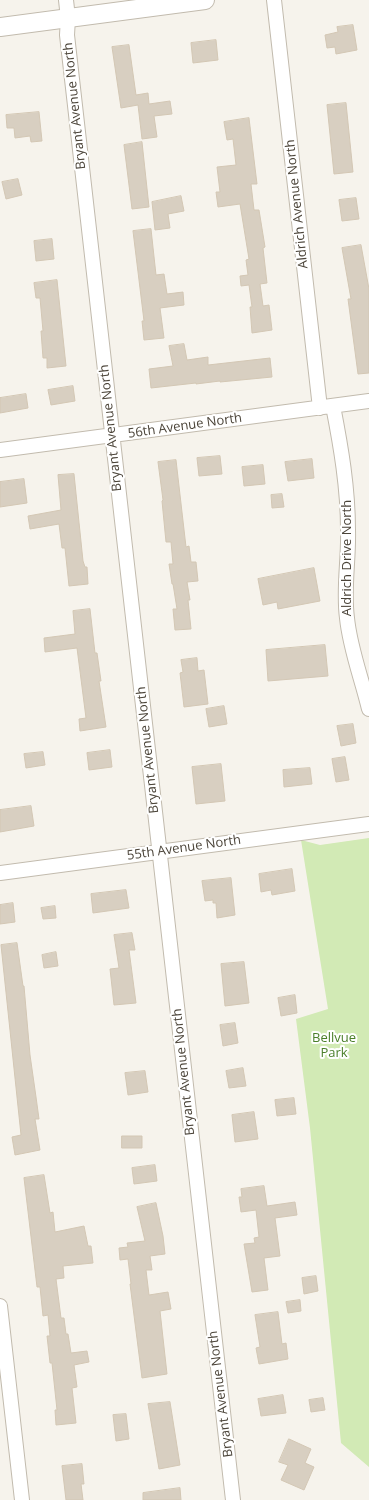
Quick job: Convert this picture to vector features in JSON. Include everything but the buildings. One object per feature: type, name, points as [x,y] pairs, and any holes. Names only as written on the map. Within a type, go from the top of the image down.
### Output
[{"type":"street","name":"Bryant Avenue North","points":[[66,0],[68,18],[67,35],[233,1500]]},
{"type":"street","points":[[0,27],[205,0]]},
{"type":"street","name":"Aldrich Avenue North","points":[[274,0],[327,407]]},
{"type":"street","name":"56th Avenue North","points":[[0,450],[369,401]]},
{"type":"street","name":"Aldrich Drive North","points":[[327,407],[343,458],[347,497],[347,617],[350,636],[369,709]]},
{"type":"street","name":"55th Avenue North","points":[[0,873],[369,824]]},
{"type":"street","points":[[0,1306],[22,1500]]},
{"type":"green space","name":"Bellvue Park","points":[[369,838],[369,1467],[341,1443],[310,1128],[296,1019],[328,1009],[301,840],[320,845]]}]
